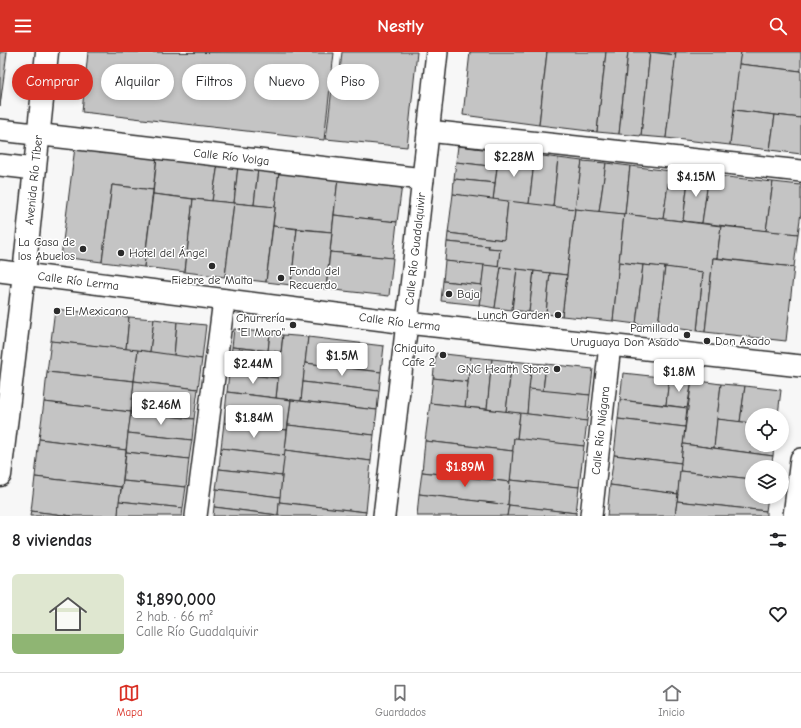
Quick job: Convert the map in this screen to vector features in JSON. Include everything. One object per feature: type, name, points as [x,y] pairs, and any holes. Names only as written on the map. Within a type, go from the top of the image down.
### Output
[{"type":"main road","name":"Avenida Río Tíber","points":[[0,475],[24,274],[47,52]]},
{"type":"street","name":"Calle Río Guadalquivir","points":[[384,516],[437,52]]},
{"type":"street","name":"Calle Río Volga","points":[[0,130],[423,180]]},
{"type":"street","points":[[428,131],[801,171]]},
{"type":"street","points":[[0,165],[35,169]]},
{"type":"street","name":"Calle Río Lerma","points":[[0,271],[407,324],[801,366]]},
{"type":"street","points":[[196,516],[224,300]]},
{"type":"street","name":"Calle Río Niágara","points":[[591,516],[610,345]]},
{"type":"street","points":[[794,516],[801,459]]},
{"type":"building","points":[[0,52],[7,52],[0,106]]},
{"type":"building","points":[[88,52],[334,53],[333,64],[327,64],[327,100],[329,100],[324,140],[82,112],[83,100],[93,100],[93,64],[87,64]]},
{"type":"building","points":[[342,52],[417,52],[407,147],[326,139],[331,100],[379,100],[379,64],[341,64]]},
{"type":"building","points":[[470,52],[547,52],[539,125],[463,115]]},
{"type":"building","points":[[547,52],[606,52],[597,132],[539,125]]},
{"type":"building","points":[[606,52],[628,52],[619,134],[597,132]]},
{"type":"building","points":[[628,52],[650,52],[641,136],[619,134]]},
{"type":"building","points":[[648,52],[676,52],[676,55]]},
{"type":"building","points":[[650,52],[676,55],[666,138],[641,136]]},
{"type":"building","points":[[676,52],[741,52],[730,145],[666,138]]},
{"type":"building","points":[[741,52],[801,52],[801,71],[739,64]]},
{"type":"building","points":[[739,64],[801,71],[801,118],[734,110]]},
{"type":"building","points":[[734,110],[775,115],[770,150],[730,145]]},
{"type":"building","points":[[775,115],[801,118],[801,154],[770,150]]},
{"type":"building","points":[[458,146],[499,151],[497,167],[456,162]]},
{"type":"building","points":[[75,147],[157,156],[153,190],[112,185],[102,262],[61,257]]},
{"type":"building","points":[[499,151],[535,155],[529,204],[493,200]]},
{"type":"building","points":[[535,155],[558,158],[553,207],[529,204]]},
{"type":"building","points":[[157,157],[218,164],[212,201],[153,194]]},
{"type":"building","points":[[558,158],[582,161],[575,209],[553,207]]},
{"type":"building","points":[[582,161],[606,163],[599,212],[575,209]]},
{"type":"building","points":[[456,162],[497,167],[495,183],[454,179]]},
{"type":"building","points":[[606,163],[630,166],[625,214],[599,212]]},
{"type":"building","points":[[218,164],[238,166],[234,203],[212,201]]},
{"type":"building","points":[[238,166],[258,169],[254,205],[234,203]]},
{"type":"building","points":[[630,166],[670,171],[663,219],[625,214]]},
{"type":"building","points":[[258,169],[279,171],[275,207],[254,205]]},
{"type":"building","points":[[279,171],[338,178],[332,232],[273,226]]},
{"type":"building","points":[[670,171],[689,173],[683,221],[663,219]]},
{"type":"building","points":[[689,173],[709,175],[702,223],[683,221]]},
{"type":"building","points":[[709,175],[773,182],[766,231],[702,223]]},
{"type":"building","points":[[338,178],[402,185],[397,222],[334,215]]},
{"type":"building","points":[[454,179],[495,183],[493,200],[453,194]]},
{"type":"building","points":[[773,182],[801,185],[801,212],[798,234],[766,231]]},
{"type":"building","points":[[112,185],[153,190],[144,267],[102,262]]},
{"type":"building","points":[[153,194],[193,199],[185,272],[144,267]]},
{"type":"building","points":[[453,194],[508,201],[504,240],[448,233]]},
{"type":"building","points":[[193,199],[234,203],[225,277],[185,272]]},
{"type":"building","points":[[508,201],[575,209],[567,275],[498,267],[500,249],[488,248],[489,246],[447,242],[448,233],[504,240]]},
{"type":"building","points":[[234,203],[275,207],[266,282],[225,277]]},
{"type":"building","points":[[575,209],[624,214],[613,321],[562,316]]},
{"type":"building","points":[[624,214],[721,226],[717,258],[713,258],[705,332],[697,331],[703,272],[619,262]]},
{"type":"building","points":[[334,215],[397,222],[393,258],[330,252]]},
{"type":"building","points":[[273,226],[297,229],[291,285],[266,282]]},
{"type":"building","points":[[721,226],[798,234],[794,267],[717,258]]},
{"type":"building","points":[[297,229],[332,232],[326,289],[291,285]]},
{"type":"building","points":[[447,242],[489,246],[488,248],[500,249],[498,267],[445,261]]},
{"type":"building","points":[[330,252],[393,258],[389,296],[326,289]]},
{"type":"building","points":[[713,258],[794,267],[786,341],[705,332]]},
{"type":"building","points":[[445,261],[484,265],[482,285],[443,281]]},
{"type":"building","points":[[619,262],[643,265],[636,324],[613,321]]},
{"type":"building","points":[[484,265],[501,267],[495,308],[479,305]]},
{"type":"building","points":[[643,265],[665,267],[658,326],[636,324]]},
{"type":"building","points":[[501,267],[517,269],[512,310],[495,308]]},
{"type":"building","points":[[665,267],[703,272],[697,331],[658,326]]},
{"type":"building","points":[[517,269],[534,271],[529,312],[512,310]]},
{"type":"building","points":[[534,271],[550,273],[546,314],[529,312]]},
{"type":"building","points":[[550,273],[567,275],[562,316],[546,314]]},
{"type":"building","points":[[443,281],[482,285],[479,305],[441,301]]},
{"type":"building","points":[[55,309],[129,317],[126,349],[51,341]]},
{"type":"building","points":[[129,317],[154,319],[150,352],[126,349]]},
{"type":"building","points":[[154,319],[177,322],[174,356],[150,352]]},
{"type":"building","points":[[177,322],[206,325],[202,359],[174,356]]},
{"type":"building","points":[[234,329],[270,333],[268,351],[232,347]]},
{"type":"building","points":[[270,333],[283,335],[281,352],[268,351]]},
{"type":"building","points":[[283,335],[308,337],[301,401],[276,398]]},
{"type":"building","points":[[308,337],[384,346],[381,372],[305,363]]},
{"type":"building","points":[[51,341],[138,350],[134,381],[47,372]]},
{"type":"building","points":[[232,347],[281,352],[278,378],[229,373]]},
{"type":"building","points":[[138,350],[202,359],[198,389],[134,381]]},
{"type":"building","points":[[436,353],[471,357],[468,382],[433,378]]},
{"type":"building","points":[[471,357],[492,359],[487,409],[465,407]]},
{"type":"building","points":[[492,359],[512,361],[506,412],[487,409]]},
{"type":"building","points":[[512,361],[532,363],[527,414],[506,412]]},
{"type":"building","points":[[305,363],[381,372],[379,391],[303,382]]},
{"type":"building","points":[[532,363],[546,364],[543,391],[529,389]]},
{"type":"building","points":[[546,364],[593,369],[590,395],[543,391]]},
{"type":"building","points":[[47,372],[134,381],[131,412],[44,402]]},
{"type":"building","points":[[229,373],[278,378],[276,398],[227,392]]},
{"type":"building","points":[[623,373],[669,378],[666,405],[620,400]]},
{"type":"building","points":[[433,378],[468,382],[465,407],[430,403]]},
{"type":"building","points":[[669,378],[692,380],[687,408],[666,405]]},
{"type":"building","points":[[692,380],[721,384],[714,448],[683,444]]},
{"type":"building","points":[[134,381],[198,389],[194,419],[131,412]]},
{"type":"building","points":[[303,382],[379,391],[377,410],[301,401]]},
{"type":"building","points":[[721,384],[745,386],[740,422],[717,419]]},
{"type":"building","points":[[745,386],[781,390],[779,408],[745,408],[745,422],[740,422]]},
{"type":"building","points":[[529,389],[590,395],[587,421],[527,414]]},
{"type":"building","points":[[227,392],[291,400],[287,430],[224,423]]},
{"type":"building","points":[[291,400],[377,410],[374,435],[288,425]]},
{"type":"building","points":[[620,400],[687,408],[685,427],[618,419]]},
{"type":"building","points":[[44,402],[131,412],[126,450],[39,439]]},
{"type":"building","points":[[430,403],[520,413],[517,439],[514,438],[513,451],[425,441]]},
{"type":"building","points":[[131,412],[194,419],[192,440],[128,433]]},
{"type":"building","points":[[520,413],[587,421],[584,446],[517,439]]},
{"type":"building","points":[[618,419],[685,427],[681,463],[614,455]]},
{"type":"building","points":[[717,419],[745,422],[745,452],[773,452],[773,456],[714,448]]},
{"type":"building","points":[[224,423],[287,430],[285,456],[221,448]]},
{"type":"building","points":[[288,425],[374,435],[371,461],[285,450]]},
{"type":"building","points":[[128,433],[192,440],[189,459],[126,452]]},
{"type":"building","points":[[514,438],[584,446],[579,487],[510,480]]},
{"type":"building","points":[[39,439],[126,450],[122,487],[35,477]]},
{"type":"building","points":[[425,441],[513,451],[510,482],[422,472]]},
{"type":"building","points":[[683,444],[773,456],[772,460],[745,460],[745,478],[680,471]]},
{"type":"building","points":[[221,448],[285,456],[282,476],[219,469]]},
{"type":"building","points":[[285,450],[371,461],[366,512],[279,502]]},
{"type":"building","points":[[126,452],[189,459],[186,487],[123,481]]},
{"type":"building","points":[[614,455],[681,463],[678,494],[610,485]]},
{"type":"building","points":[[219,469],[282,476],[280,497],[216,489]]},
{"type":"building","points":[[680,471],[745,478],[745,504],[767,504],[766,511],[677,501]]},
{"type":"building","points":[[422,472],[510,482],[508,505],[419,494]]},
{"type":"building","points":[[35,477],[121,487],[118,516],[72,516],[31,511]]},
{"type":"building","points":[[510,480],[579,487],[576,513],[508,505]]},
{"type":"building","points":[[123,481],[186,487],[183,508],[119,501]]},
{"type":"building","points":[[610,485],[678,494],[675,516],[607,516]]},
{"type":"building","points":[[216,489],[280,497],[278,515],[214,507]]},
{"type":"building","points":[[419,494],[509,505],[507,516],[417,516]]},
{"type":"building","points":[[119,501],[183,508],[182,516],[118,516]]},
{"type":"building","points":[[677,501],[766,511],[766,516],[675,516]]},
{"type":"building","points":[[279,502],[366,512],[365,516],[278,516]]},
{"type":"building","points":[[509,505],[576,513],[576,516],[507,516]]},
{"type":"building","points":[[214,507],[278,515],[278,516],[213,516]]},
{"type":"building","points":[[31,511],[72,516],[30,516]]},
{"type":"place","name":"La Casa de los Abuelos","points":[[83,249]]},
{"type":"place","name":"Hotel del Ángel","points":[[121,253]]},
{"type":"place","name":"Fiebre de Malta","points":[[212,266]]},
{"type":"place","name":"Fonda del Recuerdo","points":[[281,278]]},
{"type":"place","name":"Baja","points":[[449,294]]},
{"type":"place","name":"El Mexicano","points":[[57,311]]},
{"type":"place","name":"Lunch Garden","points":[[558,315]]},
{"type":"place","name":"Churrería \"El Moro\"","points":[[293,325]]},
{"type":"place","name":"Pamillada Uruguaya Don Asado","points":[[687,335]]},
{"type":"place","name":"Don Asado","points":[[707,341]]},
{"type":"place","name":"Chiquito Cafe 2","points":[[443,355]]},
{"type":"place","name":"GNC Health Store","points":[[557,369]]}]
